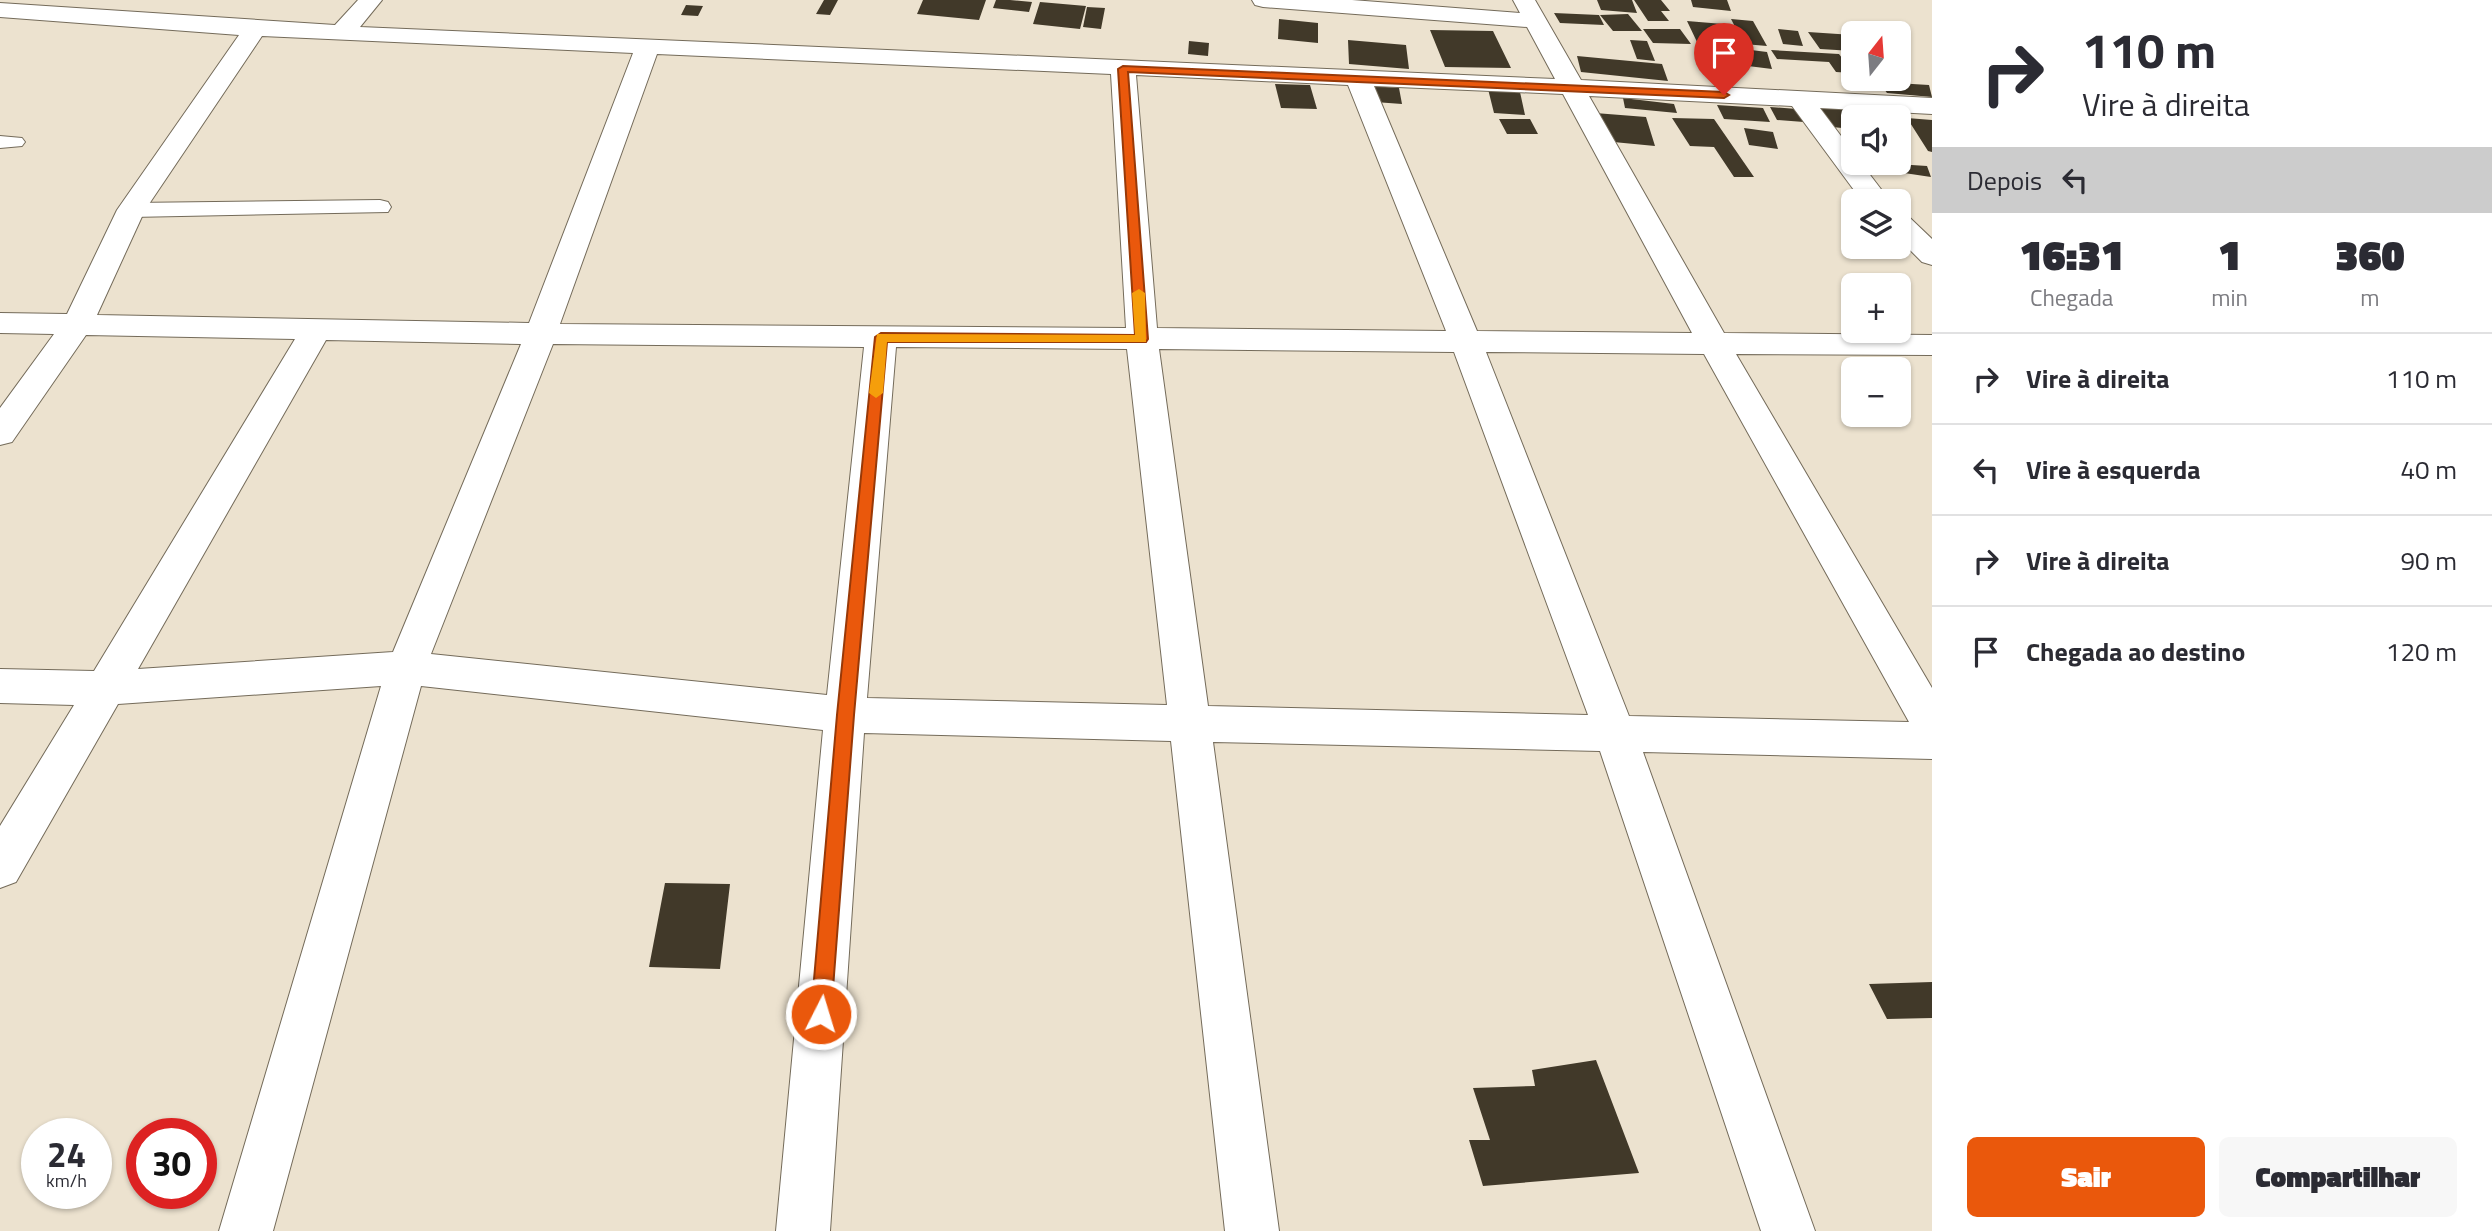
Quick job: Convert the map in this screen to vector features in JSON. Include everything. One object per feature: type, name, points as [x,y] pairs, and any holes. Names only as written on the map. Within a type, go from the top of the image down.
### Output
[{"type":"street","points":[[97,18],[114,0]]},
{"type":"street","points":[[341,33],[371,0]]},
{"type":"street","points":[[1262,0],[1529,10],[1714,344],[1932,725]]},
{"type":"street","points":[[0,10],[255,29],[1570,87],[1932,106]]},
{"type":"street","points":[[4,424],[77,325],[131,210],[255,29]]},
{"type":"street","points":[[246,1231],[406,668],[541,334],[648,45]]},
{"type":"street","points":[[1123,69],[1142,339],[1252,1231]]},
{"type":"street","points":[[1358,78],[1466,342],[1615,733],[1788,1231]]},
{"type":"street","points":[[1800,99],[1868,189]]},
{"type":"street","points":[[1911,235],[1932,256]]},
{"type":"street","points":[[0,323],[541,334],[1932,345]]},
{"type":"street","points":[[0,867],[317,329]]},
{"type":"street","points":[[803,1231],[845,715],[881,337]]},
{"type":"street","points":[[0,686],[104,688],[406,668],[845,715],[1932,741]]},
{"type":"lane","points":[[131,210],[380,207]]},
{"type":"building","points":[[824,0],[838,0],[830,15],[816,14]]},
{"type":"building","points":[[923,0],[986,0],[979,20],[917,14]]},
{"type":"building","points":[[996,0],[1032,2],[1029,12],[993,8]]},
{"type":"building","points":[[1597,0],[1632,0],[1637,13],[1601,10]]},
{"type":"building","points":[[1634,0],[1661,0],[1670,11],[1661,11],[1669,21],[1648,21]]},
{"type":"building","points":[[1691,0],[1727,0],[1731,11],[1693,7]]},
{"type":"building","points":[[1040,2],[1086,6],[1080,29],[1033,24]]},
{"type":"building","points":[[686,5],[703,6],[698,16],[681,15]]},
{"type":"building","points":[[1087,7],[1105,8],[1101,29],[1083,27]]},
{"type":"building","points":[[1554,13],[1599,15],[1604,25],[1560,23]]},
{"type":"building","points":[[1628,14],[1642,31],[1613,31],[1600,15]]},
{"type":"building","points":[[1279,19],[1318,23],[1318,43],[1278,39]]},
{"type":"building","points":[[1731,19],[1753,21],[1767,46],[1744,44]]},
{"type":"building","points":[[1687,21],[1723,24],[1733,45],[1697,42]]},
{"type":"building","points":[[1643,29],[1680,29],[1691,44],[1653,43]]},
{"type":"building","points":[[1778,29],[1798,31],[1803,46],[1783,44]]},
{"type":"building","points":[[1430,30],[1493,31],[1511,68],[1445,67]]},
{"type":"building","points":[[1808,32],[1841,34],[1841,50],[1820,49]]},
{"type":"building","points":[[1348,40],[1406,45],[1409,69],[1349,64]]},
{"type":"building","points":[[1630,40],[1647,41],[1655,61],[1637,59]]},
{"type":"building","points":[[1189,41],[1209,43],[1208,56],[1188,54]]},
{"type":"building","points":[[1719,46],[1767,52],[1772,69],[1724,63]]},
{"type":"building","points":[[1771,50],[1839,54],[1841,72],[1836,72],[1829,62],[1777,59]]},
{"type":"building","points":[[1577,56],[1662,64],[1668,81],[1581,72]]},
{"type":"building","points":[[1275,84],[1310,85],[1317,109],[1281,108]]},
{"type":"building","points":[[1911,84],[1929,85],[1932,97],[1886,91],[1911,91]]},
{"type":"building","points":[[1372,86],[1399,88],[1402,104],[1375,102]]},
{"type":"building","points":[[1488,89],[1520,92],[1525,115],[1494,113]]},
{"type":"building","points":[[1623,98],[1674,104],[1677,113],[1625,108]]},
{"type":"building","points":[[1717,105],[1763,108],[1770,122],[1724,119]]},
{"type":"building","points":[[1814,106],[1841,109],[1841,128],[1821,126]]},
{"type":"building","points":[[1770,107],[1797,109],[1804,122],[1777,120]]},
{"type":"building","points":[[1595,113],[1646,117],[1655,146],[1603,141]]},
{"type":"building","points":[[1672,118],[1714,119],[1754,177],[1734,177],[1714,147],[1690,146]]},
{"type":"building","points":[[1911,118],[1932,120],[1932,152],[1928,151],[1911,124]]},
{"type":"building","points":[[1499,119],[1530,119],[1538,134],[1507,134]]},
{"type":"building","points":[[1744,128],[1773,132],[1778,149],[1749,145]]},
{"type":"building","points":[[1911,165],[1927,166],[1931,177],[1911,174]]},
{"type":"building","points":[[665,883],[730,884],[720,969],[649,967]]},
{"type":"building","points":[[1932,982],[1932,1018],[1887,1019],[1869,984]]},
{"type":"building","points":[[1596,1060],[1639,1173],[1483,1186],[1469,1140],[1490,1140],[1473,1088],[1535,1086],[1532,1070]]},
{"type":"slow traffic","points":[[876,393],[881,337],[1142,339],[1139,293]]},
{"type":"route","points":[[821,1014],[845,715],[881,337],[1142,339],[1123,69],[1724,95]]}]
